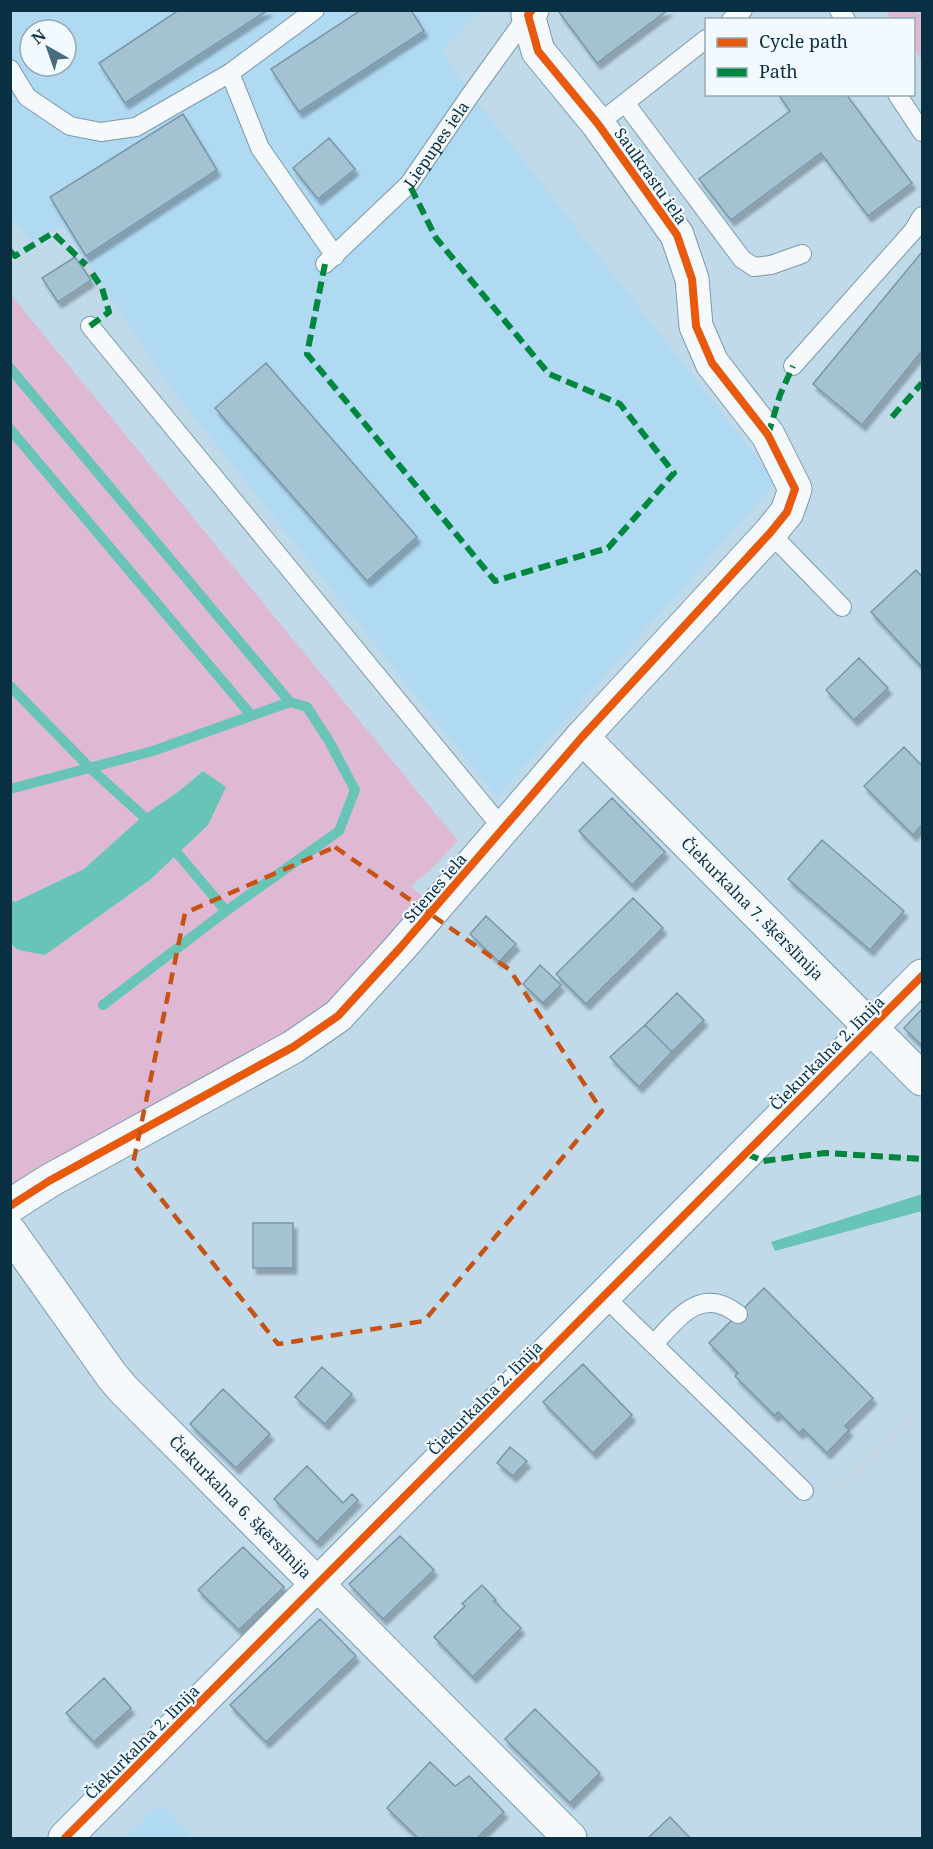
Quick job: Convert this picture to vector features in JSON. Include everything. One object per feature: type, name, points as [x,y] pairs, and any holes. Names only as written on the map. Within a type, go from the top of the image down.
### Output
[{"type":"street","name":"Saulkrastu iela","points":[[530,13],[538,51],[598,124],[677,236],[692,279],[696,326],[712,363],[768,435],[795,489]]},
{"type":"street","name":"Stienes iela","points":[[10,1206],[49,1180],[293,1047],[338,1016],[400,948],[582,737],[770,533],[787,512],[795,489]]},
{"type":"street","name":"Čiekurkalna 7. šķērslīnija","points":[[582,737],[922,1079]]},
{"type":"street","name":"Čiekurkalna 2. līnija","points":[[65,1839],[922,976]]},
{"type":"street","name":"Čiekurkalna 6. šķērslīnija","points":[[10,1232],[117,1383],[570,1839]]},
{"type":"lane","points":[[10,69],[27,97],[70,126],[101,132],[136,127],[230,73],[315,10]]},
{"type":"lane","name":"Liepupes iela","points":[[230,73],[260,148],[330,260],[409,184],[530,13]]},
{"type":"lane","points":[[598,124],[705,40]]},
{"type":"lane","points":[[898,96],[922,132]]},
{"type":"lane","points":[[626,104],[742,259],[754,267],[771,265],[802,254]]},
{"type":"lane","points":[[793,366],[913,231],[922,216]]},
{"type":"lane","points":[[90,326],[503,830]]},
{"type":"lane","points":[[770,533],[843,607]]},
{"type":"lane","points":[[605,1297],[804,1491]]},
{"type":"lane","points":[[654,1344],[683,1314],[698,1305],[708,1302],[719,1303],[738,1314]]},
{"type":"path","points":[[917,10],[922,18]]},
{"type":"path","points":[[86,265],[92,273]]},
{"type":"path","points":[[804,1491],[823,1476],[841,1486],[913,1416]]},
{"type":"highlighted area","points":[[335,847],[510,970],[602,1111],[424,1321],[278,1344],[133,1164],[185,913]]},
{"type":"shaded area","points":[[10,11],[480,11],[442,51],[471,94],[776,482],[497,797],[173,390],[62,225],[33,242],[11,217]]},
{"type":"shaded area","points":[[886,11],[922,11],[922,61],[915,50],[915,18],[891,18]]},
{"type":"shaded area","points":[[11,295],[458,841],[411,886],[427,901],[316,1019],[11,1186],[10,944],[18,950],[45,955],[151,879],[208,825],[202,771],[178,792],[144,815],[84,869],[15,902],[11,900]]},
{"type":"shaded area","points":[[203,771],[226,787],[208,825],[151,879],[45,955],[18,950],[11,944],[11,900],[15,902],[84,869],[144,815],[178,792]]},
{"type":"shaded area","points":[[922,1194],[922,1211],[775,1251],[771,1242]]},
{"type":"shaded area","points":[[160,1804],[193,1838],[125,1838]]},
{"type":"building","points":[[179,10],[268,10],[125,103],[99,63]]},
{"type":"building","points":[[361,10],[411,10],[424,31],[299,112],[271,69]]},
{"type":"building","points":[[561,10],[668,10],[597,63],[559,12]]},
{"type":"building","points":[[779,96],[847,96],[912,183],[868,216],[821,153],[731,220],[699,179],[790,111]]},
{"type":"building","points":[[183,114],[217,170],[86,256],[50,197]]},
{"type":"building","points":[[329,138],[355,169],[318,199],[293,168]]},
{"type":"building","points":[[922,252],[922,351],[862,425],[813,384]]},
{"type":"building","points":[[75,257],[91,280],[58,302],[42,278]]},
{"type":"building","points":[[266,363],[417,537],[367,581],[215,408]]},
{"type":"building","points":[[916,570],[922,577],[922,667],[871,612]]},
{"type":"building","points":[[859,658],[888,688],[854,720],[826,690]]},
{"type":"building","points":[[904,747],[922,766],[922,825],[913,835],[864,786]]},
{"type":"building","points":[[612,798],[665,852],[632,885],[579,831]]},
{"type":"building","points":[[822,840],[904,911],[870,950],[788,879]]},
{"type":"building","points":[[633,898],[663,928],[586,1004],[556,974]]},
{"type":"building","points":[[486,916],[516,944],[499,962],[470,934]]},
{"type":"building","points":[[540,965],[561,985],[543,1003],[523,984]]},
{"type":"building","points":[[677,993],[704,1020],[672,1052],[645,1025]]},
{"type":"building","points":[[922,1009],[922,1046],[904,1028]]},
{"type":"building","points":[[645,1025],[672,1052],[639,1087],[610,1057]]},
{"type":"building","points":[[253,1223],[293,1223],[293,1268],[253,1268]]},
{"type":"building","points":[[764,1288],[873,1398],[845,1426],[849,1430],[827,1453],[803,1429],[799,1433],[778,1412],[775,1416],[735,1376],[738,1373],[709,1343]]},
{"type":"building","points":[[583,1364],[632,1415],[593,1453],[543,1402]]},
{"type":"building","points":[[322,1367],[352,1394],[325,1424],[295,1397]]},
{"type":"building","points":[[223,1389],[270,1434],[236,1468],[190,1424]]},
{"type":"building","points":[[510,1447],[527,1461],[513,1476],[497,1463]]},
{"type":"building","points":[[307,1466],[343,1503],[352,1494],[358,1500],[317,1542],[274,1499]]},
{"type":"building","points":[[400,1536],[434,1570],[383,1619],[349,1584]]},
{"type":"building","points":[[243,1547],[284,1587],[239,1630],[198,1590]]},
{"type":"building","points":[[482,1585],[496,1600],[494,1601],[521,1628],[473,1677],[434,1637],[465,1606],[462,1604]]},
{"type":"building","points":[[320,1619],[356,1656],[266,1742],[230,1705]]},
{"type":"building","points":[[104,1678],[131,1708],[94,1742],[66,1713]]},
{"type":"building","points":[[535,1709],[600,1773],[570,1803],[505,1739]]},
{"type":"building","points":[[430,1762],[455,1786],[469,1776],[504,1812],[477,1838],[418,1838],[387,1808]]},
{"type":"building","points":[[670,1817],[690,1838],[648,1838]]},
{"type":"waterway","points":[[10,368],[290,702],[307,707],[329,741],[355,790],[339,831],[226,911],[103,1005]]},
{"type":"waterway","points":[[10,429],[251,715]]},
{"type":"waterway","points":[[10,686],[90,768],[152,824]]},
{"type":"waterway","points":[[10,789],[153,751],[290,702]]},
{"type":"waterway","points":[[168,842],[226,911]]},
{"type":"marked path","points":[[325,264],[307,354],[495,581],[608,548],[674,473],[620,404],[549,374],[436,238],[409,184]]},
{"type":"marked path","points":[[10,251],[15,256],[53,233],[86,265]]},
{"type":"marked path","points":[[90,326],[109,312],[102,288],[92,273]]},
{"type":"marked path","points":[[768,435],[780,395],[793,366]]},
{"type":"marked path","points":[[892,417],[922,383]]},
{"type":"marked path","points":[[747,1154],[763,1161],[825,1153],[922,1159]]},
{"type":"cycle path","points":[[10,1206],[49,1181],[293,1047],[338,1016],[400,948],[582,737],[787,512],[795,489],[768,435],[712,363],[696,326],[692,279],[677,235],[598,124],[538,51],[528,15],[532,10]]},
{"type":"cycle path","points":[[65,1838],[922,976]]}]
